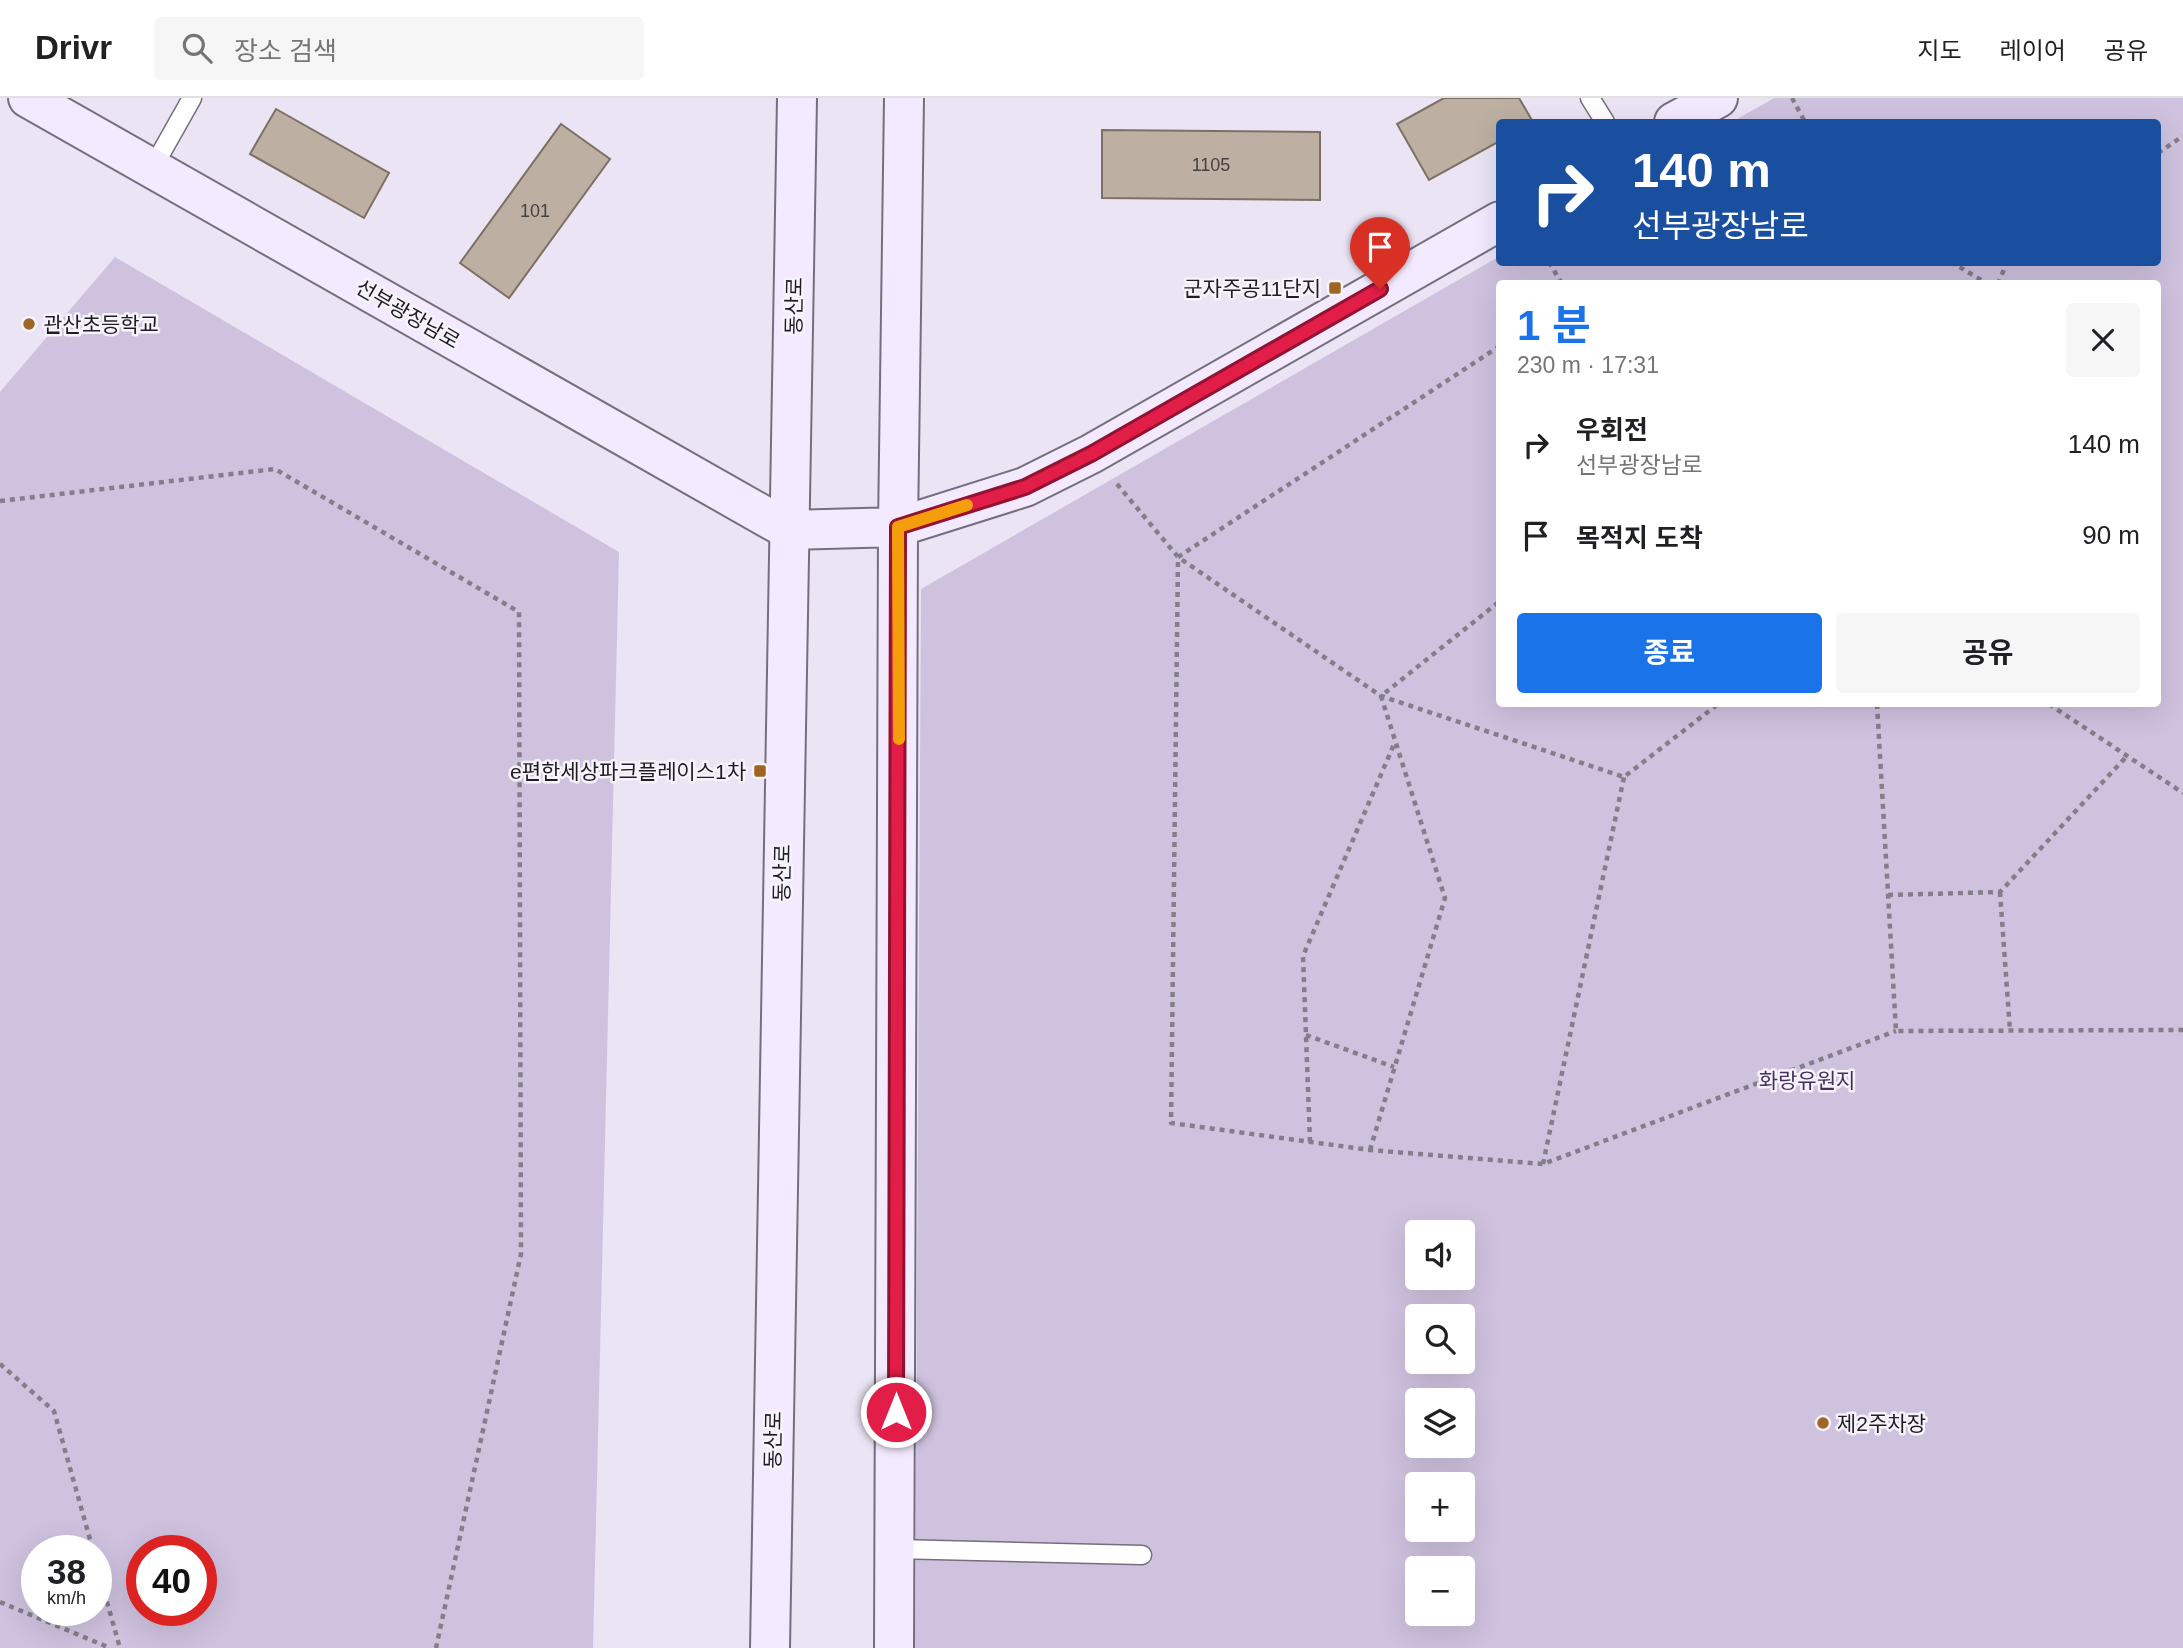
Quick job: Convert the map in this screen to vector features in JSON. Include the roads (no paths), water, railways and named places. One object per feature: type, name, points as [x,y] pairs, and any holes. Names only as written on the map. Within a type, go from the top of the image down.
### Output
[{"type":"street","name":"선부광장남로","points":[[28,98],[789,530]]},
{"type":"street","name":"동산로","points":[[770,1648],[797,98]]},
{"type":"street","points":[[894,1648],[898,527],[904,98]]},
{"type":"street","points":[[1680,119],[1718,98]]},
{"type":"street","points":[[789,530],[898,527],[1025,487],[1091,454],[1496,223]]},
{"type":"lane","points":[[152,169],[192,98]]},
{"type":"lane","points":[[1590,98],[1603,119]]},
{"type":"lane","points":[[895,1549],[1142,1555]]},
{"type":"place","name":"군자주공11단지","points":[[1335,288]]},
{"type":"place","name":"관산초등학교","points":[[29,324]]},
{"type":"place","name":"e편한세상파크플레이스1차","points":[[760,771]]},
{"type":"place","name":"제2주차장","points":[[1823,1423]]},
{"type":"park label","name":"화랑유원지","points":[[1807,1080]]}]
